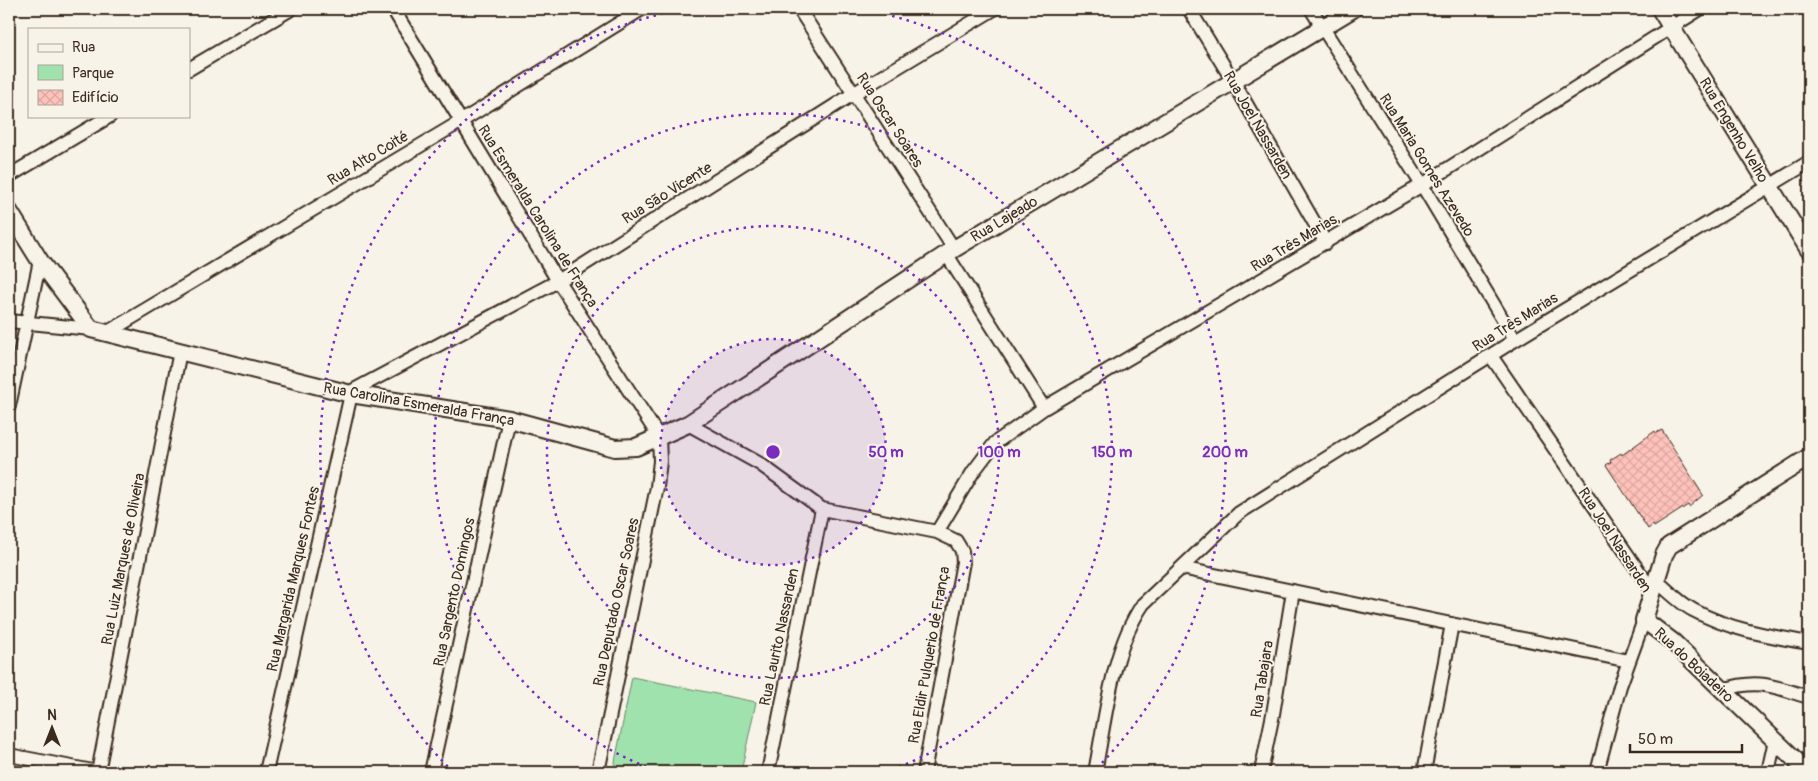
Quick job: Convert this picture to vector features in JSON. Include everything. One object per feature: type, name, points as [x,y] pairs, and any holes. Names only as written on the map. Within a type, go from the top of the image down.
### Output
[{"type":"street","points":[[190,68],[291,9]]},
{"type":"street","name":"Rua Esmeralda Carolina de França","points":[[393,9],[558,281],[659,437]]},
{"type":"street","name":"Rua Alto Coité","points":[[108,332],[460,122],[642,9]]},
{"type":"street","name":"Rua Oscar Soares","points":[[799,9],[853,94],[1044,408]]},
{"type":"street","name":"Rua São Vicente","points":[[351,394],[360,385],[558,281],[853,94],[994,9]]},
{"type":"street","name":"Rua Joel Nassarden","points":[[1189,9],[1233,81],[1326,243]]},
{"type":"street","name":"Rua Maria Gomes Azevedo","points":[[1311,9],[1422,185],[1515,340]]},
{"type":"street","name":"Rua Lajeado","points":[[659,437],[688,424],[950,252],[1353,9]]},
{"type":"street","name":"Rua Engenho Velho","points":[[1660,9],[1809,250]]},
{"type":"street","name":"Rua Três Marias,","points":[[936,532],[973,472],[995,443],[1044,408],[1422,185],[1700,9]]},
{"type":"street","points":[[9,176],[107,118]]},
{"type":"street","name":"Rua Três Marias","points":[[1181,568],[1239,513],[1515,340],[1809,162]]},
{"type":"street","points":[[9,211],[40,261],[90,329]]},
{"type":"street","points":[[9,406],[40,261]]},
{"type":"street","name":"Rua Carolina Esmeralda França","points":[[9,322],[26,322],[108,332],[351,394],[509,419],[616,448],[636,447],[659,437]]},
{"type":"street","name":"Rua Luiz Marques de Oliveira","points":[[98,772],[180,351]]},
{"type":"street","name":"Rua Joel Nassarden","points":[[1492,356],[1655,587],[1620,686],[1597,772]]},
{"type":"street","name":"Rua Margarida Marques Fontes","points":[[266,772],[351,394]]},
{"type":"street","name":"Rua Sargento Domingos","points":[[430,772],[509,419]]},
{"type":"street","name":"Rua Eldir Pulquerio de França","points":[[688,424],[760,464],[822,509],[936,532],[956,541],[962,552],[963,562],[924,772]]},
{"type":"street","name":"Rua Deputado Oscar Soares","points":[[598,772],[657,487],[660,461],[659,437]]},
{"type":"street","points":[[1809,457],[1669,546],[1664,555],[1655,587],[1692,609],[1730,626],[1756,634],[1809,643]]},
{"type":"street","name":"Rua Laurito Nassarden","points":[[768,772],[822,509]]},
{"type":"street","points":[[1094,772],[1114,676],[1132,621],[1143,604],[1181,568],[1629,661]]},
{"type":"street","name":"Rua Tabajara","points":[[1261,772],[1273,714],[1293,591]]},
{"type":"street","name":"Rua do Boiadeiro","points":[[1644,620],[1673,642],[1808,772]]},
{"type":"street","points":[[1424,772],[1452,624]]},
{"type":"street","points":[[1723,690],[1743,683],[1766,684],[1809,697]]},
{"type":"street","points":[[1768,772],[1775,740]]},
{"type":"street","points":[[9,755],[98,772]]},
{"type":"green space","points":[[632,677],[756,702],[741,772],[613,772]]},
{"type":"building","points":[[1662,430],[1703,495],[1689,507],[1688,505],[1648,529],[1606,465],[1611,462],[1610,460],[1621,453],[1622,455],[1655,431],[1656,433]]}]
